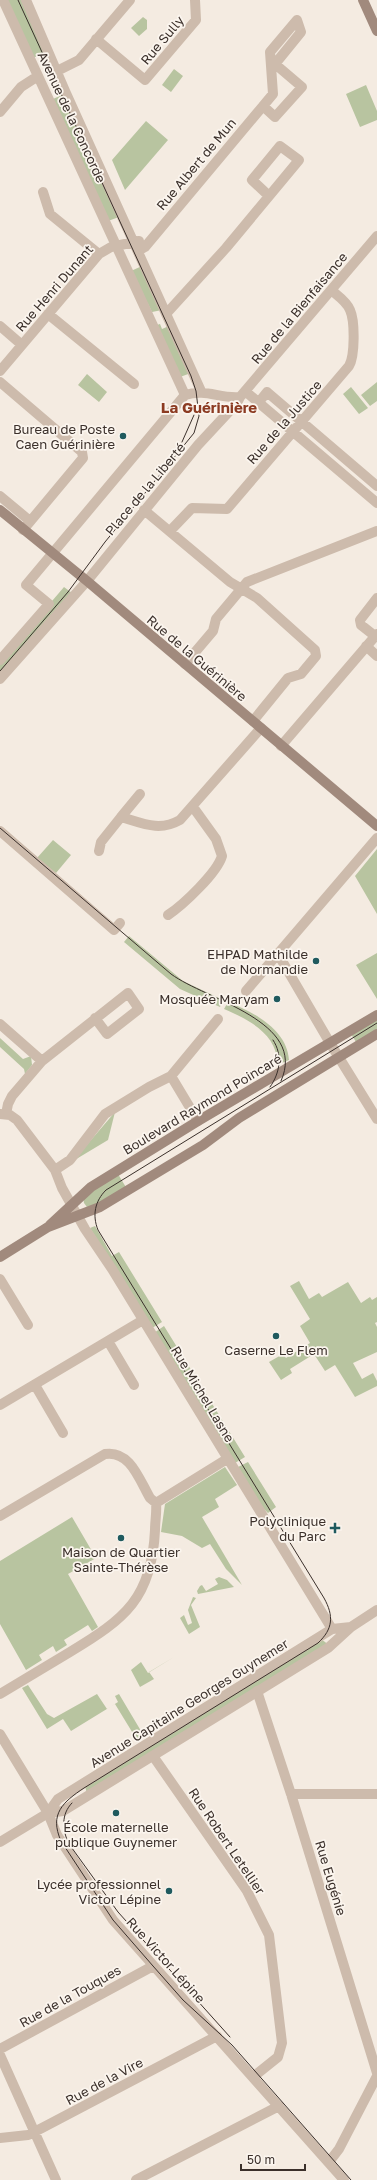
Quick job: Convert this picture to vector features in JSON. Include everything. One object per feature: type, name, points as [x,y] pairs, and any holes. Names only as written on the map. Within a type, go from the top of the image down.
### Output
[{"type":"main road","points":[[363,0],[377,31]]},
{"type":"main road","name":"Rue de la Guérinière","points":[[0,510],[87,580],[256,725],[377,826]]},
{"type":"main road","name":"Boulevard Raymond Poincaré","points":[[0,1257],[48,1227],[91,1187],[198,1121],[377,1015]]},
{"type":"main road","name":"Boulevard Raymond Poincaré","points":[[48,1227],[78,1217],[100,1207],[203,1145],[240,1118],[377,1034]]},
{"type":"street","name":"Avenue de la Concorde","points":[[3,0],[185,395]]},
{"type":"street","name":"Avenue de la Concorde","points":[[26,0],[201,391]]},
{"type":"street","points":[[57,72],[79,60],[130,0]]},
{"type":"street","name":"Rue Sully","points":[[96,39],[145,80],[196,20],[195,0]]},
{"type":"street","name":"Rue Albert de Mun","points":[[136,246],[145,247],[150,239],[273,94],[273,64],[302,87],[275,117],[263,106]]},
{"type":"street","points":[[0,112],[21,87],[38,76]]},
{"type":"street","points":[[166,314],[269,196],[299,160],[280,146],[252,180],[269,196]]},
{"type":"street","points":[[43,192],[50,214],[99,254]]},
{"type":"street","name":"Rue de la Bienfaisance","points":[[243,394],[377,236]]},
{"type":"street","points":[[116,246],[136,246]]},
{"type":"street","name":"Rue Henri Dunant","points":[[0,371],[99,254],[104,250],[116,246]]},
{"type":"street","name":"Rue de la Justice","points":[[170,532],[192,508],[227,509],[286,439],[293,433],[352,361],[353,321],[350,310],[331,290]]},
{"type":"street","points":[[48,314],[134,384]]},
{"type":"street","points":[[0,326],[22,345]]},
{"type":"street","points":[[0,382],[82,452],[83,458],[23,530]]},
{"type":"street","points":[[0,660],[49,604],[26,585],[185,395],[201,391],[225,396],[243,394],[259,402],[293,433],[377,502]]},
{"type":"street","points":[[259,402],[267,392],[377,486]]},
{"type":"street","name":"Place de la Liberté","points":[[0,680],[87,580],[144,510],[237,403],[243,394]]},
{"type":"street","points":[[225,396],[227,407],[225,415]]},
{"type":"street","points":[[0,496],[30,521]]},
{"type":"street","points":[[121,817],[158,827],[169,826],[180,820],[193,807],[256,725],[286,680],[301,674],[316,654],[314,649],[257,598],[241,589],[144,510]]},
{"type":"street","points":[[185,664],[214,631],[216,619],[247,582],[377,531]]},
{"type":"street","points":[[281,746],[376,635],[361,625],[360,620],[377,598]]},
{"type":"street","points":[[366,646],[377,656]]},
{"type":"street","points":[[99,851],[101,842],[140,794]]},
{"type":"street","points":[[168,915],[183,905],[217,866],[222,856],[216,839],[193,807]]},
{"type":"street","points":[[0,831],[114,930],[120,923]]},
{"type":"street","points":[[246,991],[377,838]]},
{"type":"street","points":[[278,954],[330,1043],[377,1119]]},
{"type":"street","points":[[3,1114],[12,1096],[42,1061],[95,1018]]},
{"type":"street","points":[[55,1170],[70,1160],[105,1114],[149,1087],[171,1076],[218,1018]]},
{"type":"street","points":[[0,1024],[42,1061]]},
{"type":"street","points":[[171,1076],[198,1121]]},
{"type":"street","name":"Rue Michel Lasne","points":[[3,1114],[17,1120],[55,1170],[78,1217],[143,1320],[227,1459],[234,1467],[332,1629]]},
{"type":"street","points":[[0,1279],[28,1325]]},
{"type":"street","points":[[0,1405],[36,1385],[143,1320]]},
{"type":"street","points":[[108,1341],[134,1386]]},
{"type":"street","points":[[36,1385],[63,1433]]},
{"type":"street","points":[[0,1516],[105,1454],[112,1453],[118,1454],[127,1459],[150,1498],[156,1503]]},
{"type":"street","points":[[156,1503],[227,1459]]},
{"type":"street","points":[[0,1694],[107,1630],[130,1608],[139,1595],[150,1570],[154,1548],[156,1503]]},
{"type":"street","name":"Avenue Capitaine Georges Guynemer","points":[[48,1813],[63,1811],[153,1756],[328,1648],[351,1627],[377,1610]]},
{"type":"street","name":"Avenue Capitaine Georges Guynemer","points":[[0,1842],[48,1813],[58,1799],[332,1629],[351,1627]]},
{"type":"street","name":"Rue Eugénie","points":[[257,1691],[291,1794],[377,2073]]},
{"type":"street","name":"Rue Victor Lépine","points":[[0,1734],[48,1813],[57,1835],[104,1907],[153,1966],[344,2180]]},
{"type":"street","name":"Rue Robert Letellier","points":[[153,1756],[247,1891],[270,1936],[282,2043],[278,2057],[253,2077]]},
{"type":"street","points":[[291,1794],[377,1794]]},
{"type":"street","name":"Rue de la Touques","points":[[0,2049],[153,1966]]},
{"type":"street","name":"Rue de la Vire","points":[[0,2138],[28,2135],[217,2036]]},
{"type":"street","points":[[0,2055],[56,2180]]},
{"type":"street","points":[[329,2162],[339,2149],[377,2076]]},
{"type":"street","points":[[136,2180],[279,2106]]},
{"type":"green space","points":[[7,0],[23,0],[46,52],[33,58]]},
{"type":"green space","points":[[143,17],[147,20],[147,29],[139,36],[131,28]]},
{"type":"green space","points":[[174,69],[183,76],[171,92],[162,85]]},
{"type":"green space","points":[[366,85],[377,111],[377,120],[360,127],[346,94]]},
{"type":"green space","points":[[64,94],[119,217],[108,221],[53,99]]},
{"type":"green space","points":[[146,121],[168,140],[125,190],[112,160]]},
{"type":"green space","points":[[142,266],[162,310],[152,312],[131,271]]},
{"type":"green space","points":[[160,324],[162,329],[169,326],[191,373],[180,377],[157,325]]},
{"type":"green space","points":[[87,374],[107,392],[99,402],[78,385]]},
{"type":"green space","points":[[377,382],[377,401],[370,406],[361,395]]},
{"type":"green space","points":[[351,387],[368,408],[359,414],[343,394]]},
{"type":"green space","points":[[64,587],[72,593],[0,674],[0,662]]},
{"type":"green space","points":[[53,840],[71,855],[56,873],[37,858]]},
{"type":"green space","points":[[377,849],[377,914],[355,876]]},
{"type":"green space","points":[[129,936],[183,981],[223,1000],[220,1007],[180,989],[124,942]]},
{"type":"green space","points":[[377,953],[377,999],[356,965]]},
{"type":"green space","points":[[228,1002],[248,1011],[267,1023],[282,1039],[287,1049],[289,1060],[277,1065],[273,1045],[267,1037],[252,1023],[224,1009]]},
{"type":"green space","points":[[377,1020],[377,1031],[358,1045],[351,1034]]},
{"type":"green space","points":[[0,1038],[23,1059],[31,1056],[32,1065],[25,1074],[24,1069],[0,1047]]},
{"type":"green space","points":[[115,1112],[108,1140],[73,1161]]},
{"type":"green space","points":[[118,1174],[127,1189],[109,1200],[87,1207],[84,1203],[83,1197]]},
{"type":"green space","points":[[95,1226],[112,1256],[119,1252],[162,1322],[152,1328],[90,1228]]},
{"type":"green space","points":[[299,1281],[309,1299],[319,1293],[322,1297],[348,1282],[361,1303],[370,1297],[372,1300],[377,1297],[377,1322],[375,1323],[377,1327],[377,1352],[353,1363],[362,1379],[373,1373],[377,1381],[377,1386],[355,1397],[335,1365],[325,1371],[314,1354],[290,1369],[292,1373],[281,1380],[269,1362],[283,1354],[286,1358],[310,1343],[300,1326],[310,1319],[290,1286]]},
{"type":"green space","points":[[164,1326],[245,1457],[235,1463],[154,1333]]},
{"type":"green space","points":[[248,1462],[276,1507],[268,1513],[263,1508],[238,1467]]},
{"type":"green space","points":[[225,1467],[237,1485],[215,1499],[219,1507],[202,1517],[242,1585],[226,1569],[210,1544],[202,1548],[182,1536],[161,1532],[165,1504]]},
{"type":"green space","points":[[72,1517],[96,1558],[68,1574],[98,1627],[92,1631],[88,1625],[64,1640],[67,1645],[56,1652],[53,1646],[39,1655],[42,1660],[26,1670],[0,1624],[0,1561]]},
{"type":"green space","points":[[219,1577],[227,1580],[234,1587],[198,1594],[197,1591],[200,1586],[202,1585],[206,1591],[218,1584],[215,1579]]},
{"type":"green space","points":[[193,1597],[196,1598],[191,1605],[200,1627],[189,1634],[180,1618],[184,1615],[188,1625],[192,1623],[188,1610]]},
{"type":"green space","points":[[321,1639],[329,1645],[87,1794],[85,1786]]},
{"type":"green space","points":[[141,1662],[148,1673],[149,1672],[154,1679],[140,1687],[131,1670]]},
{"type":"green space","points":[[28,1685],[47,1714],[54,1718],[97,1694],[107,1709],[71,1731],[63,1719],[47,1729],[22,1688]]},
{"type":"green space","points":[[119,1694],[144,1736],[137,1740],[115,1704],[111,1706],[118,1702],[115,1696]]},
{"type":"tram line","points":[[0,671],[68,592],[105,542],[194,433],[199,416],[196,391],[191,376],[18,0]]},
{"type":"tram line","points":[[182,442],[194,415]]},
{"type":"tram line","points":[[0,828],[171,974],[187,984],[228,1003],[249,1015],[267,1028],[280,1043],[285,1060],[281,1081]]},
{"type":"tram line","points":[[351,2180],[232,2045],[183,2000],[113,1920],[61,1841],[58,1832],[57,1816],[64,1804],[76,1793],[318,1643],[327,1633],[330,1622],[329,1611],[324,1598],[98,1230],[95,1214],[99,1199],[106,1190],[377,1023]]},
{"type":"tram line","points":[[270,1087],[276,1076],[279,1064],[278,1052],[273,1040]]},
{"type":"tram line","points":[[72,1803],[68,1807],[64,1817],[64,1828],[69,1844],[118,1912],[230,2037]]},
{"type":"place","name":"Bureau de Poste Caen Guérinière","points":[[123,436]]},
{"type":"place","name":"EHPAD Mathilde de Normandie","points":[[316,961]]},
{"type":"place","name":"Mosquée Maryam","points":[[277,999]]},
{"type":"place","name":"Caserne Le Flem","points":[[276,1336]]},
{"type":"place","name":"Polyclinique du Parc","points":[[335,1528]]},
{"type":"place","name":"Maison de Quartier Sainte-Thérèse","points":[[121,1538]]},
{"type":"place","name":"École maternelle publique Guynemer","points":[[116,1813]]},
{"type":"place","name":"Lycée professionnel Victor Lépine","points":[[169,1891]]},
{"type":"district","name":"La Guérinière","points":[[209,407]]}]
